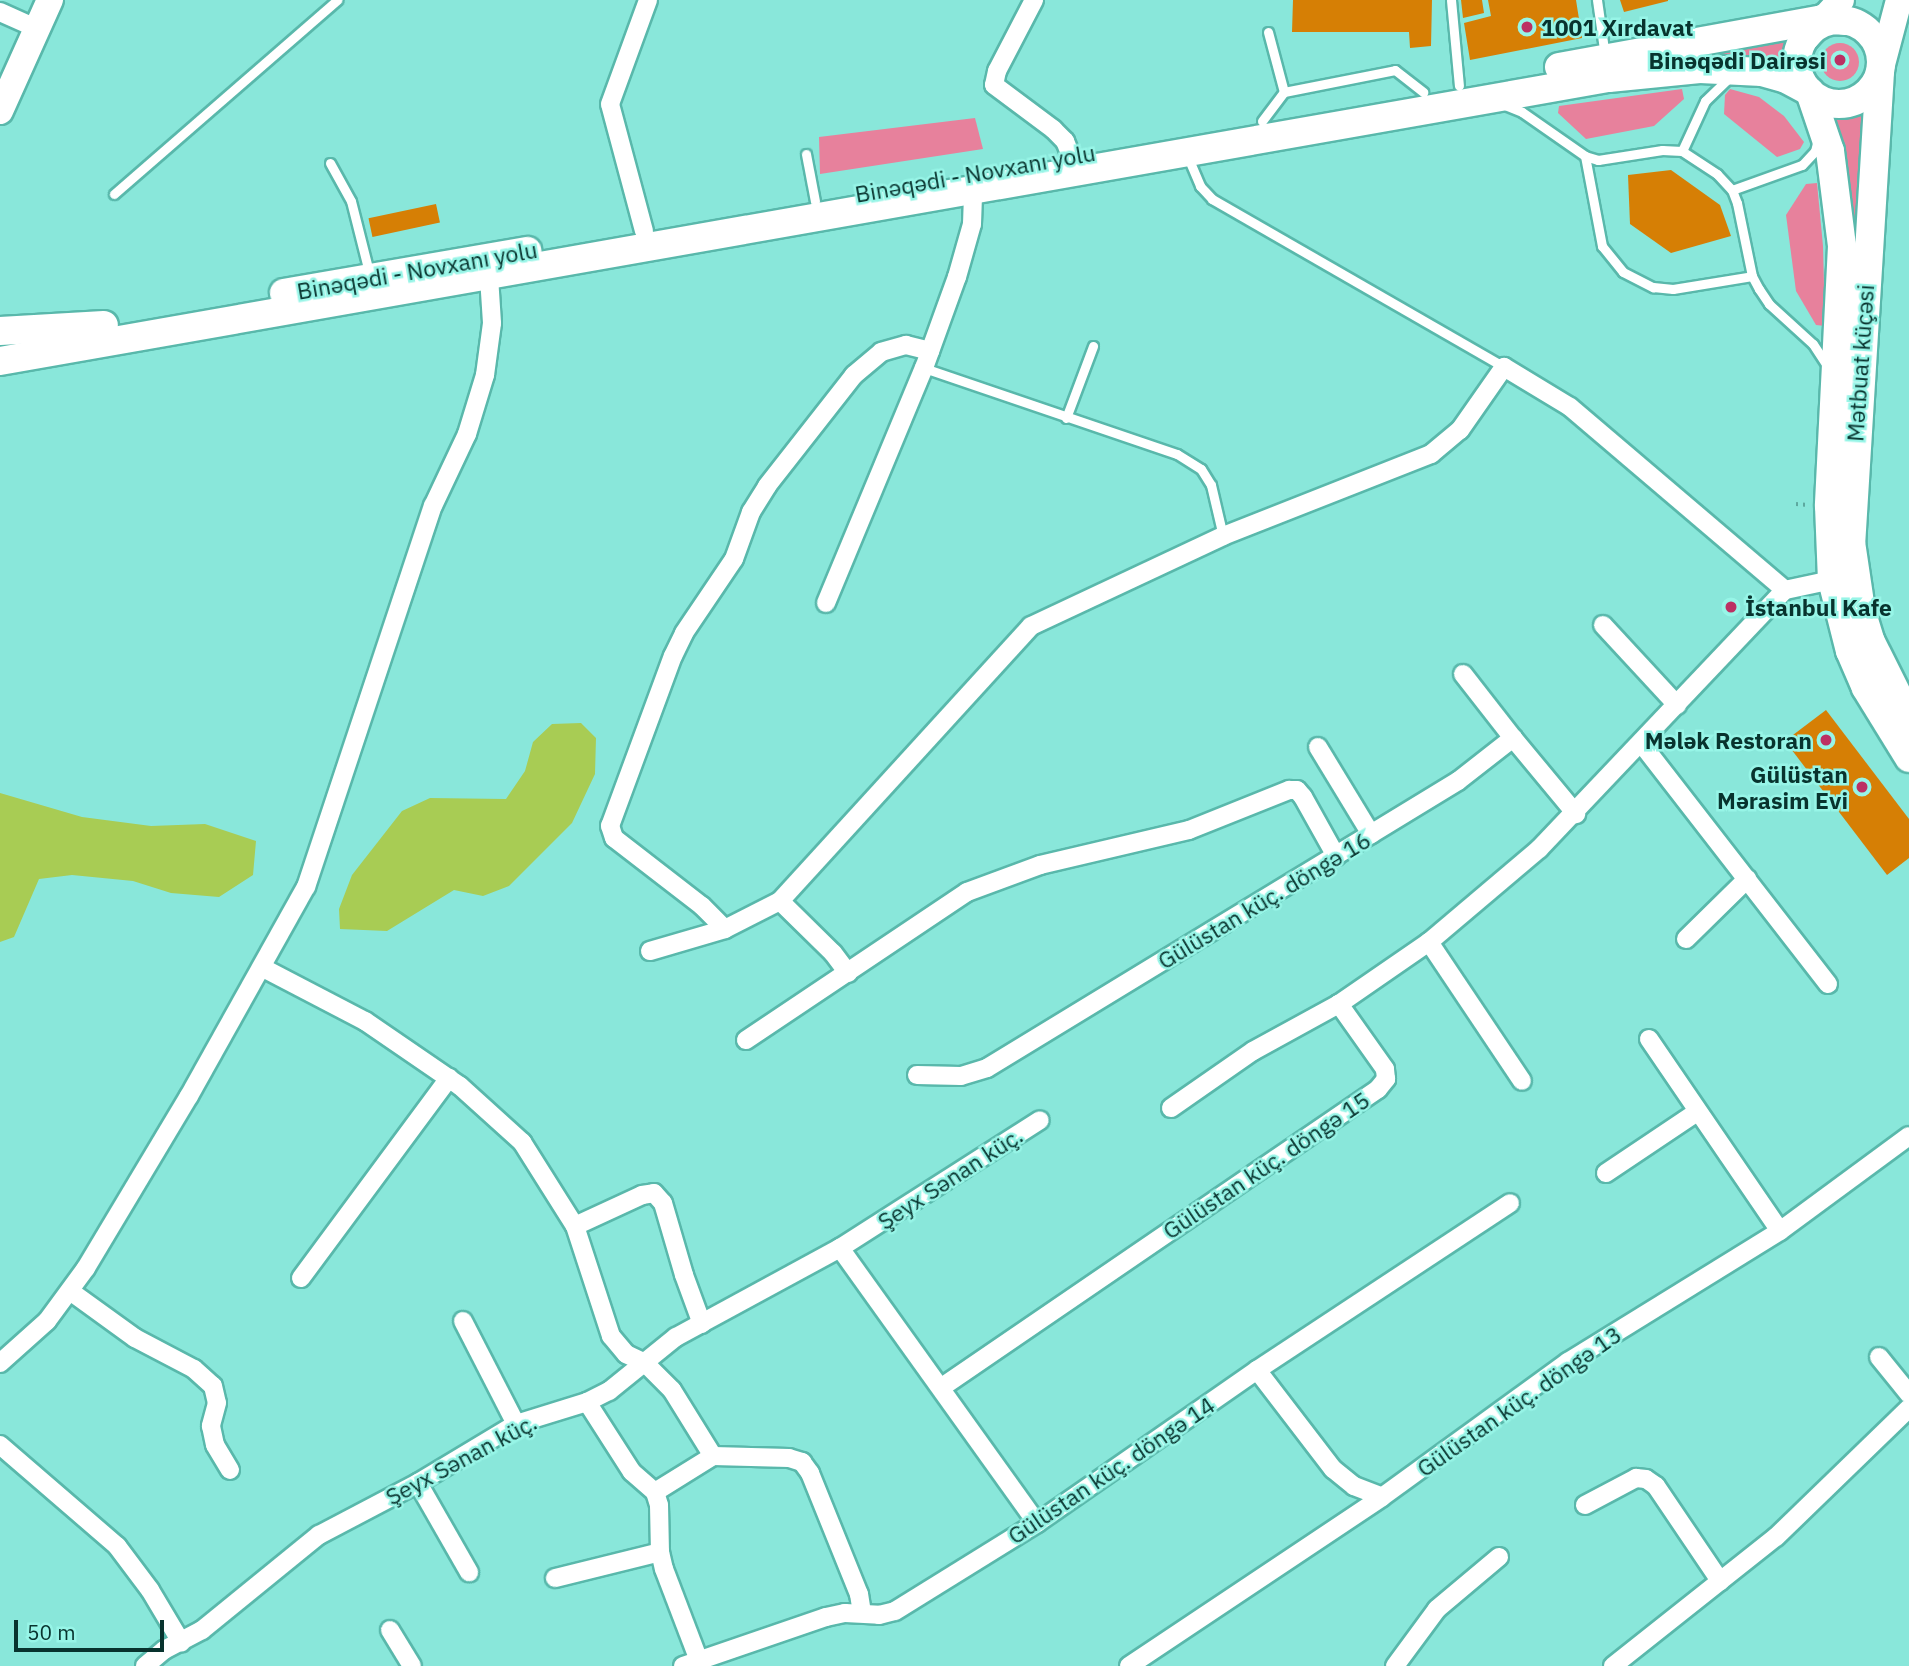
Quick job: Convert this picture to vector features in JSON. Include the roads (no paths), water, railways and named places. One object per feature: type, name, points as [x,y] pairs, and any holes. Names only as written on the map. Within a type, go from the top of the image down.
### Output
[{"type":"main road","name":"Binəqədi - Novxanı yolu","points":[[104,325],[1423,92],[1608,68],[1829,20]]},
{"type":"main road","points":[[0,361],[1490,99],[1608,68],[1743,69],[1786,79],[1810,92],[1829,102],[1850,102],[1869,91],[1880,72],[1880,52],[1871,35],[1829,20],[1798,62],[1801,79],[1810,92]]},
{"type":"main road","name":"Mətbuat küçəsi","points":[[1880,72],[1851,542],[1861,610],[1871,642],[1909,718]]},
{"type":"main road","name":"Mətbuat küçəsi","points":[[1810,92],[1822,120],[1837,189],[1842,246],[1837,392],[1829,506],[1832,580],[1850,651],[1866,688],[1909,758]]},
{"type":"main road","points":[[0,331],[104,325]]},
{"type":"main road","points":[[0,343],[104,325]]},
{"type":"street","points":[[0,111],[50,0]]},
{"type":"street","points":[[644,231],[610,104],[648,0]]},
{"type":"street","points":[[1034,0],[997,71],[994,85],[1053,129],[1065,141],[1070,156]]},
{"type":"street","name":"Mətbuat küçəsi","points":[[1880,72],[1899,0]]},
{"type":"street","points":[[2,8],[38,29]]},
{"type":"street","points":[[826,603],[927,359],[966,251],[972,224],[973,191]]},
{"type":"street","points":[[0,1363],[47,1321],[70,1291],[263,968],[306,887],[429,519],[467,434],[485,375],[492,323],[489,277]]},
{"type":"street","points":[[725,929],[702,906],[614,838],[610,826],[684,633],[734,559],[751,512],[767,486],[854,375],[881,352],[906,345],[927,359]]},
{"type":"street","points":[[650,951],[725,929],[780,901],[1031,626],[1223,536],[1431,453],[1460,430],[1504,367],[1570,407],[1785,590]]},
{"type":"street","points":[[1171,1108],[1253,1051],[1339,1004],[1429,942],[1576,814],[1785,590],[1832,580]]},
{"type":"street","points":[[1603,625],[1676,705]]},
{"type":"street","points":[[1463,674],[1576,814]]},
{"type":"street","name":"Gülüstan küç. döngə 16","points":[[917,1075],[961,1076],[987,1068],[1458,781],[1513,738]]},
{"type":"street","points":[[1641,743],[1828,984]]},
{"type":"street","points":[[1318,747],[1371,834]]},
{"type":"street","points":[[746,1040],[967,892],[1040,865],[1189,830],[1289,790],[1297,790],[1303,797],[1336,856]]},
{"type":"street","points":[[1686,939],[1747,879]]},
{"type":"street","points":[[780,901],[833,953],[848,973]]},
{"type":"street","points":[[1429,942],[1522,1081]]},
{"type":"street","points":[[263,968],[365,1021],[449,1078],[522,1142],[575,1226],[611,1336],[626,1354],[645,1363],[672,1390],[713,1456]]},
{"type":"street","name":"Gülüstan küç. döngə 15","points":[[942,1387],[1378,1089],[1386,1079],[1385,1069],[1339,1004]]},
{"type":"street","points":[[1649,1039],[1696,1112],[1780,1231]]},
{"type":"street","points":[[301,1278],[449,1078]]},
{"type":"street","points":[[1606,1173],[1696,1112]]},
{"type":"street","name":"Şeyx Sənan küç.","points":[[145,1666],[164,1650],[202,1630],[298,1549],[418,1483],[516,1424],[587,1402],[609,1391],[676,1337],[840,1248],[1040,1120]]},
{"type":"street","name":"Gülüstan küç. döngə 13","points":[[1129,1666],[1382,1497],[1568,1363],[1780,1231],[1909,1136]]},
{"type":"street","points":[[575,1226],[642,1195],[654,1193],[663,1203],[684,1275],[702,1324]]},
{"type":"street","name":"Gülüstan küç. döngə 14","points":[[694,1665],[826,1617],[862,1613],[879,1615],[895,1611],[1037,1523],[1257,1370],[1510,1203]]},
{"type":"street","points":[[840,1248],[1037,1523]]},
{"type":"street","points":[[70,1291],[135,1338],[194,1368],[213,1386],[217,1403],[211,1426],[215,1445],[230,1470]]},
{"type":"street","points":[[463,1321],[516,1424]]},
{"type":"street","points":[[1879,1357],[1909,1394]]},
{"type":"street","points":[[1257,1370],[1334,1469],[1354,1486],[1382,1497]]},
{"type":"street","points":[[587,1402],[632,1472],[655,1492],[659,1505],[660,1552],[694,1665]]},
{"type":"street","points":[[1614,1666],[1776,1537],[1909,1408]]},
{"type":"street","points":[[0,1445],[117,1546],[150,1590],[181,1642]]},
{"type":"street","points":[[655,1492],[713,1456],[789,1458],[802,1462],[810,1473],[859,1594],[862,1613]]},
{"type":"street","points":[[1585,1505],[1636,1478],[1646,1479],[1656,1486],[1720,1581]]},
{"type":"street","points":[[418,1483],[470,1572]]},
{"type":"street","points":[[555,1578],[660,1552]]},
{"type":"street","points":[[1402,1664],[1437,1609],[1499,1557]]},
{"type":"street","points":[[390,1630],[412,1666]]},
{"type":"lane","points":[[114,194],[337,0]]},
{"type":"lane","points":[[1451,0],[1459,86]]},
{"type":"lane","points":[[1597,0],[1608,68]]},
{"type":"lane","points":[[1268,32],[1284,92]]},
{"type":"lane","points":[[1682,151],[1710,93],[1743,69]]},
{"type":"lane","points":[[1262,121],[1284,92],[1395,70],[1423,92]]},
{"type":"lane","points":[[1490,99],[1522,112],[1585,156],[1598,159],[1662,150],[1682,151],[1717,174],[1732,190],[1752,276],[1769,304],[1813,344],[1827,366],[1837,392]]},
{"type":"lane","points":[[1732,190],[1802,165],[1815,151],[1822,120]]},
{"type":"lane","points":[[1186,153],[1199,186],[1212,199],[1504,367]]},
{"type":"lane","points":[[806,154],[815,201]]},
{"type":"lane","points":[[1585,156],[1602,246],[1623,272],[1653,287],[1673,289],[1752,276]]},
{"type":"lane","points":[[330,163],[351,201],[371,278]]},
{"type":"lane","points":[[1066,418],[1093,346]]},
{"type":"lane","points":[[927,359],[1066,418],[1177,454],[1201,469],[1211,485],[1223,536]]},
{"type":"place","name":"1001 Xırdavat","points":[[1527,27]]},
{"type":"place","name":"Binəqədi Dairəsi","points":[[1840,60]]},
{"type":"place","name":"İstanbul Kafe","points":[[1731,607]]},
{"type":"place","name":"Mələk Restoran","points":[[1826,740]]},
{"type":"place","name":"Gülüstan Mərasim Evi","points":[[1862,787]]}]
